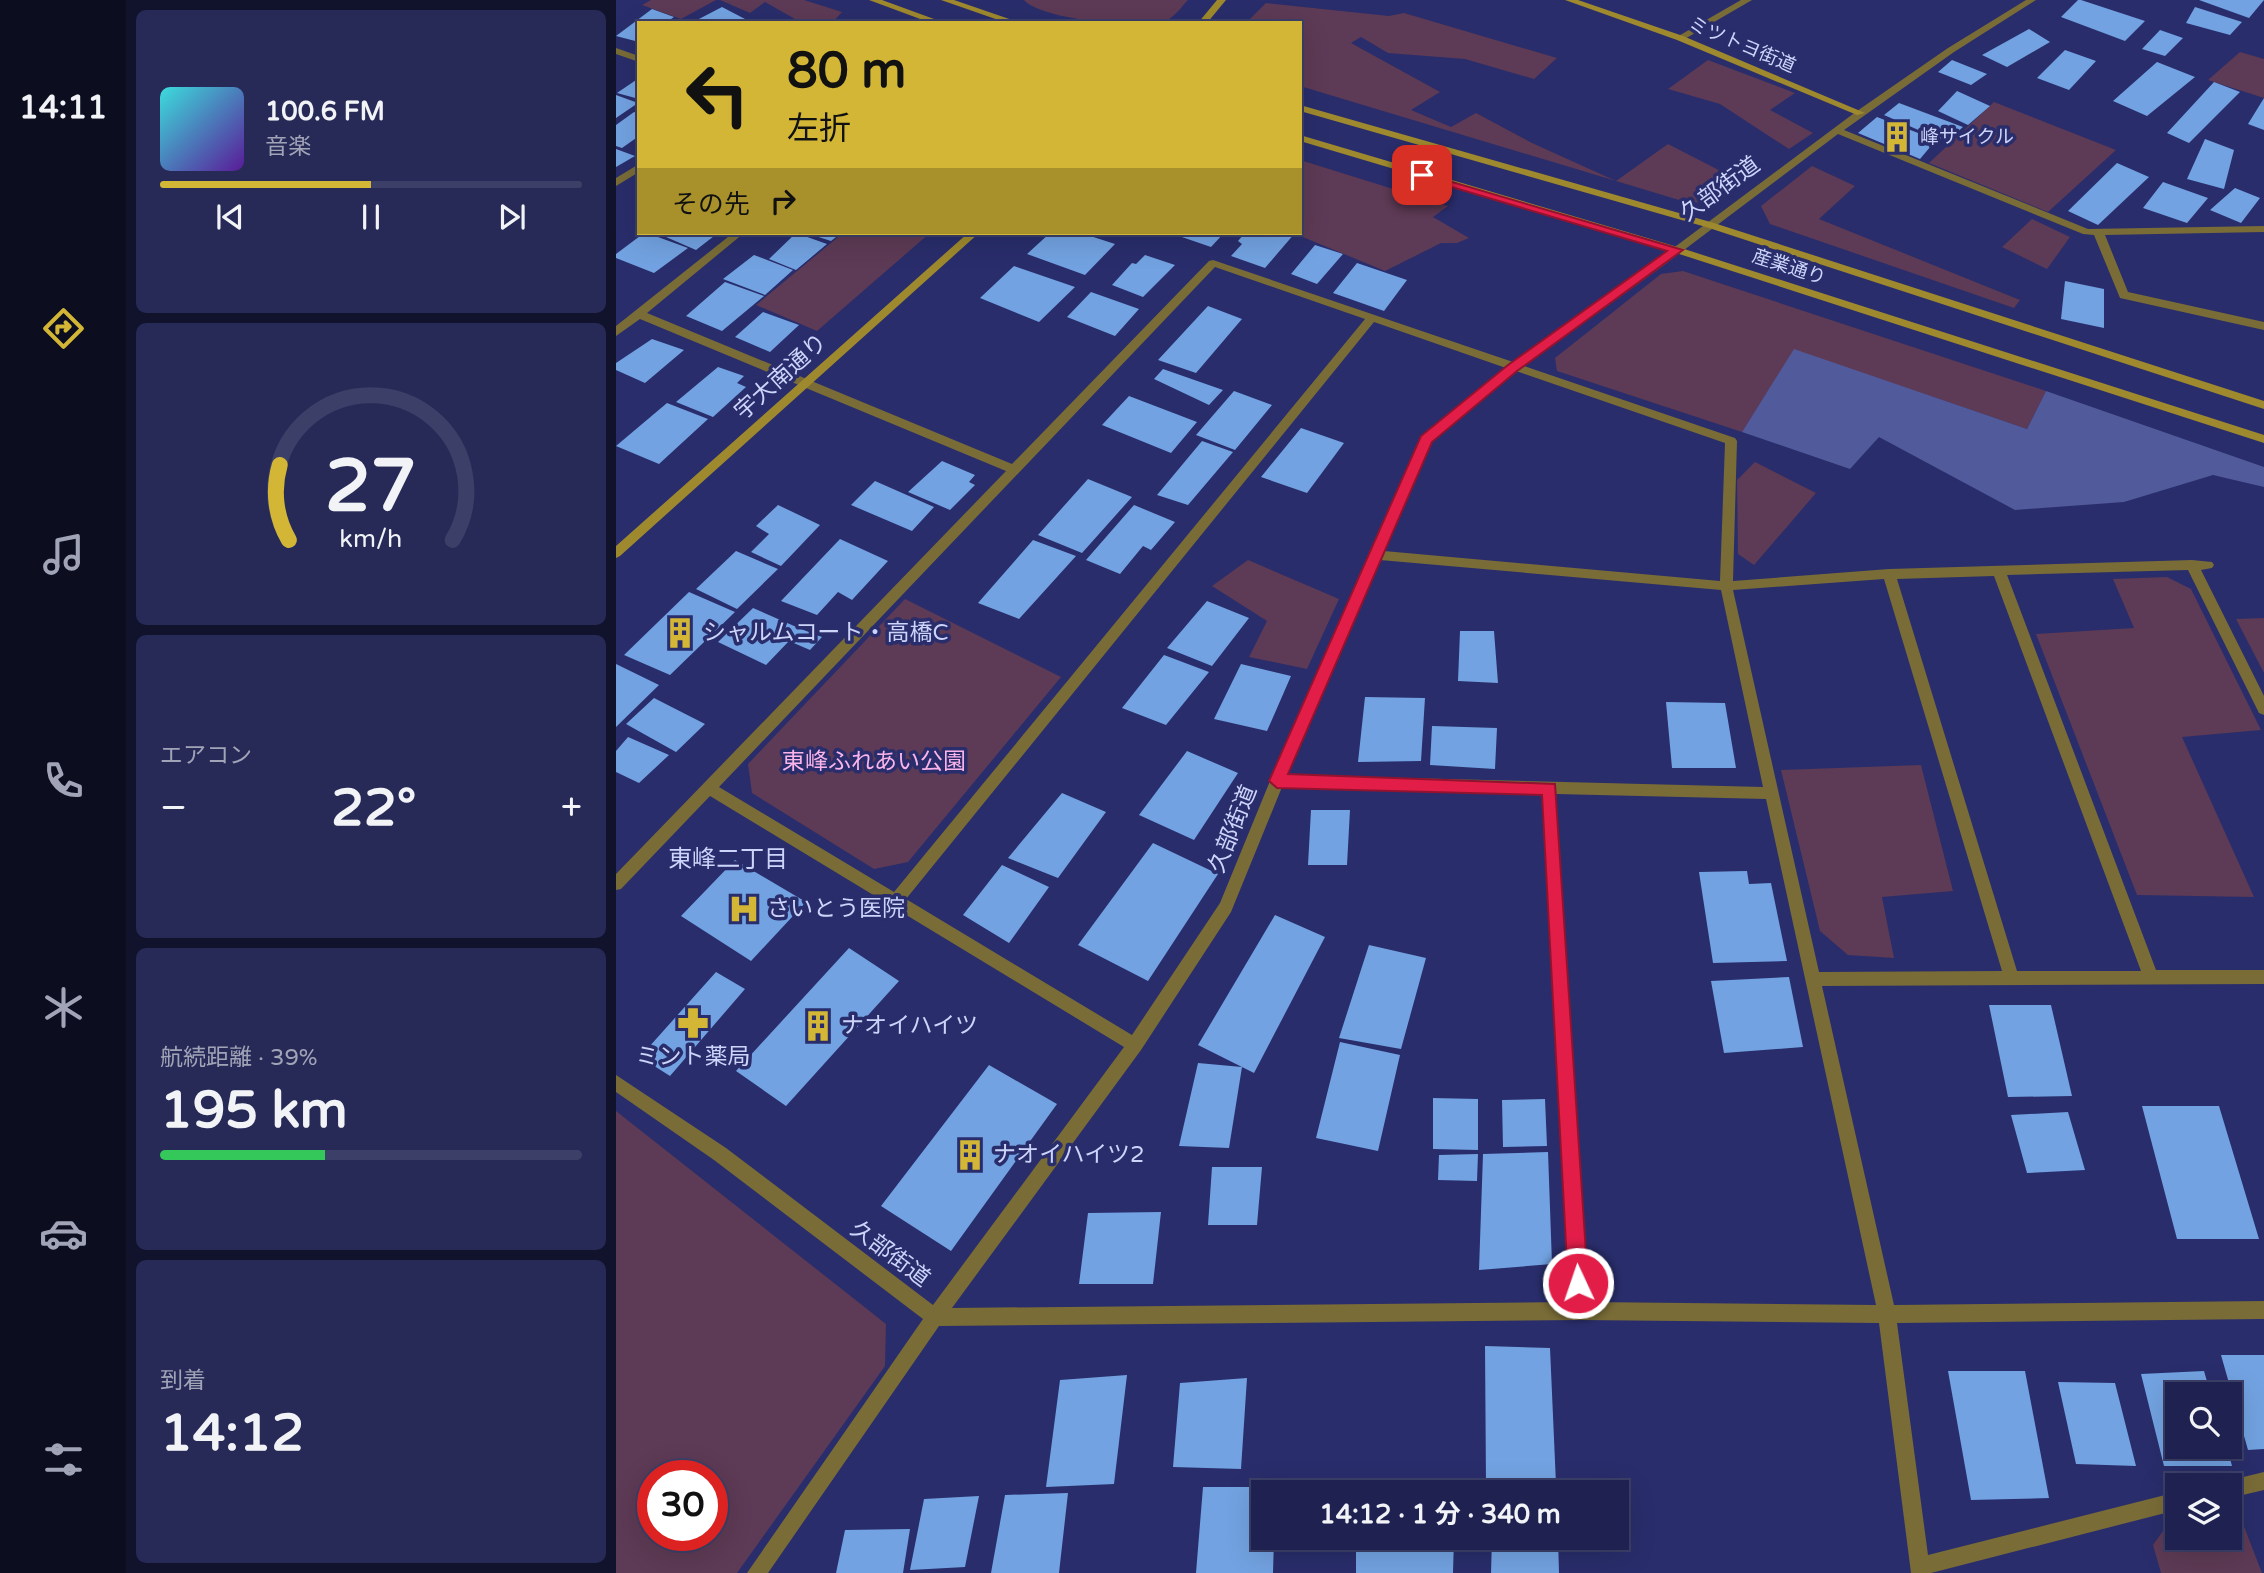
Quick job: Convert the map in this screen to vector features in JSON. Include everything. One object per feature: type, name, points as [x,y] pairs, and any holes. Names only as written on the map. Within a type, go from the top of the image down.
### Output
[{"type":"street","points":[[873,0],[935,21]]},
{"type":"street","points":[[945,0],[1011,21]]},
{"type":"street","points":[[1204,21],[1222,0]]},
{"type":"street","name":"ミツトヨ街道","points":[[1569,0],[1680,38],[1860,113]]},
{"type":"street","points":[[1680,38],[1748,0]]},
{"type":"street","name":"久部街道","points":[[616,1083],[720,1154],[935,1317],[1135,1045],[1226,907],[1277,781],[1426,440],[1513,368],[1860,113],[1951,50],[2032,0]]},
{"type":"street","points":[[616,61],[621,52]]},
{"type":"street","name":"産業通り","points":[[1302,109],[1710,225],[2264,405]]},
{"type":"street","points":[[1839,131],[2087,232],[2099,234],[2264,229]]},
{"type":"street","name":"産業通り","points":[[1302,139],[1677,250],[2264,439]]},
{"type":"street","points":[[616,183],[637,168]]},
{"type":"street","points":[[2099,234],[2124,295],[2264,326]]},
{"type":"street","points":[[616,332],[737,235]]},
{"type":"street","name":"宇大南通り","points":[[616,553],[972,235]]},
{"type":"street","points":[[616,884],[1012,469],[1213,263],[1731,441],[1726,586],[1888,1314],[1921,1569],[2165,1504]]},
{"type":"street","points":[[639,314],[1012,469]]},
{"type":"street","points":[[896,901],[1371,319]]},
{"type":"street","points":[[1375,555],[1726,586],[1889,575],[2208,565]]},
{"type":"street","points":[[2192,565],[2264,709]]},
{"type":"street","points":[[2000,571],[2151,977]]},
{"type":"street","points":[[1889,575],[2011,977]]},
{"type":"street","points":[[1277,781],[1771,793]]},
{"type":"street","points":[[709,788],[1135,1045]]},
{"type":"street","points":[[1549,788],[1580,1311]]},
{"type":"street","points":[[1813,979],[2264,977]]},
{"type":"street","points":[[757,1573],[935,1317],[1580,1311],[1888,1314],[2264,1310]]},
{"type":"street","points":[[2242,1486],[2264,1481]]},
{"type":"green space","points":[[651,0],[716,0],[681,19],[642,5]]},
{"type":"green space","points":[[720,0],[804,0],[842,12],[834,21],[798,21],[765,2],[750,13]]},
{"type":"green space","points":[[1024,0],[1188,0],[1177,13],[1160,21],[1093,21],[1070,18],[1034,7]]},
{"type":"green space","points":[[1266,3],[1389,16],[1404,13],[1557,58],[1534,79],[1465,59],[1388,53],[1361,37],[1351,43],[1440,92],[1411,110],[1451,127],[1476,113],[1532,143],[1616,181],[1668,144],[1744,183],[1718,201],[1689,203],[1302,87],[1302,21],[1248,21]]},
{"type":"green space","points":[[2240,52],[2264,59],[2264,98],[2208,80]]},
{"type":"green space","points":[[1708,60],[1795,93],[1770,110],[1813,133],[1789,149],[1720,104],[1668,89]]},
{"type":"green space","points":[[1994,102],[2116,150],[2048,212],[1929,163]]},
{"type":"green space","points":[[1302,161],[1448,206],[1433,217],[1469,238],[1457,243],[1441,243],[1385,271],[1298,235],[1302,235]]},
{"type":"green space","points":[[1812,166],[1855,186],[1819,219],[2020,300],[2014,308],[1770,224],[1761,206]]},
{"type":"green space","points":[[2032,219],[2070,237],[2047,269],[2002,247]]},
{"type":"green space","points":[[841,235],[928,235],[817,331],[756,305]]},
{"type":"green space","points":[[1683,271],[2046,391],[2027,429],[1794,350],[1742,432],[1557,371],[1555,358],[1661,274]]},
{"type":"green space","points":[[1755,462],[1816,493],[1754,565],[1738,554],[1737,480]]},
{"type":"green space","points":[[1248,560],[1339,599],[1307,669],[1249,657],[1267,621],[1212,586]]},
{"type":"green space","points":[[2167,577],[2191,589],[2261,730],[2182,737],[2254,897],[2137,895],[2036,634],[2134,628],[2113,579]]},
{"type":"green space","name":"東峰ふれあい公園","points":[[905,599],[1061,677],[908,862],[874,869],[752,793],[748,764]]},
{"type":"green space","points":[[2264,618],[2264,673],[2236,619]]},
{"type":"green space","points":[[1921,765],[1953,891],[1882,897],[1894,958],[1848,955],[1820,931],[1781,770]]},
{"type":"green space","points":[[616,1111],[886,1324],[885,1366],[737,1573],[616,1573]]},
{"type":"green space","points":[[2242,1521],[2262,1573],[2161,1573],[2153,1545],[2163,1531],[2165,1550],[2242,1550]]},
{"type":"water","points":[[1794,349],[2027,429],[2046,391],[2264,467],[2264,487],[2213,475],[2124,502],[2015,510],[1879,437],[1850,469],[1742,432]]},
{"type":"building","points":[[2078,0],[2145,21],[2125,41],[2061,17]]},
{"type":"building","points":[[2199,0],[2264,0],[2249,18]]},
{"type":"building","points":[[722,7],[745,19],[742,21],[697,20]]},
{"type":"building","points":[[2195,7],[2242,22],[2230,35],[2186,23]]},
{"type":"building","points":[[652,9],[674,17],[668,21],[637,21],[637,41],[616,36]]},
{"type":"building","points":[[2029,29],[2050,42],[2007,67],[1982,55]]},
{"type":"building","points":[[2160,30],[2183,38],[2165,56],[2142,49]]},
{"type":"building","points":[[2065,50],[2096,61],[2069,90],[2037,78]]},
{"type":"building","points":[[1952,60],[1987,74],[1971,85],[1938,72]]},
{"type":"building","points":[[2157,62],[2195,77],[2147,116],[2113,101]]},
{"type":"building","points":[[637,79],[637,98],[617,93]]},
{"type":"building","points":[[2214,82],[2240,92],[2189,143],[2167,133]]},
{"type":"building","points":[[1957,91],[1990,106],[1968,125],[1938,111]]},
{"type":"building","points":[[616,95],[637,103],[637,104],[616,118]]},
{"type":"building","points":[[2264,98],[2264,130],[2248,124]]},
{"type":"building","points":[[1899,103],[1963,127],[1946,142],[1884,115]]},
{"type":"building","points":[[634,112],[637,113],[637,137],[622,148],[616,146],[616,125]]},
{"type":"building","name":"峰サイクル","points":[[1877,117],[1936,140],[1920,159],[1858,133]]},
{"type":"building","points":[[2205,139],[2234,150],[2224,189],[2187,179]]},
{"type":"building","points":[[616,149],[635,156],[616,167]]},
{"type":"building","points":[[2117,163],[2149,177],[2098,225],[2068,211]]},
{"type":"building","points":[[2163,182],[2208,198],[2187,223],[2143,208]]},
{"type":"building","points":[[2235,188],[2260,198],[2241,223],[2210,210]]},
{"type":"building","points":[[641,235],[652,235],[688,248],[654,273],[616,258],[616,254]]},
{"type":"building","points":[[668,235],[715,235],[696,250],[666,237]]},
{"type":"building","points":[[794,235],[827,244],[796,270],[769,259]]},
{"type":"building","points":[[812,235],[838,235],[831,241]]},
{"type":"building","points":[[1048,235],[1087,235],[1115,244],[1085,275],[1027,254]]},
{"type":"building","points":[[1176,235],[1222,235],[1211,247]]},
{"type":"building","points":[[1243,235],[1293,235],[1265,268],[1231,256],[1242,244],[1238,241]]},
{"type":"building","points":[[1315,245],[1343,254],[1317,284],[1291,274]]},
{"type":"building","points":[[754,255],[793,270],[765,295],[723,279]]},
{"type":"building","points":[[1145,255],[1175,265],[1143,297],[1112,285],[1132,263],[1136,264]]},
{"type":"building","points":[[1357,263],[1407,280],[1384,311],[1333,293]]},
{"type":"building","points":[[1014,266],[1075,287],[1039,322],[980,298]]},
{"type":"building","points":[[2065,281],[2104,289],[2104,328],[2061,319]]},
{"type":"building","points":[[725,282],[764,296],[722,331],[686,316]]},
{"type":"building","points":[[1091,292],[1139,309],[1115,336],[1067,317]]},
{"type":"building","points":[[1208,306],[1242,319],[1196,373],[1158,360]]},
{"type":"building","points":[[763,312],[799,325],[770,352],[735,337]]},
{"type":"building","points":[[652,339],[684,350],[645,383],[616,370],[616,363]]},
{"type":"building","points":[[718,367],[744,376],[737,383],[746,387],[713,417],[676,402]]},
{"type":"building","points":[[1163,369],[1223,390],[1209,405],[1154,379]]},
{"type":"building","points":[[1234,391],[1272,405],[1235,450],[1196,435]]},
{"type":"building","points":[[1129,396],[1197,422],[1171,453],[1102,425]]},
{"type":"building","points":[[667,403],[708,419],[659,464],[616,446]]},
{"type":"building","points":[[1301,428],[1344,443],[1307,493],[1261,477]]},
{"type":"building","points":[[1202,441],[1233,452],[1188,505],[1157,495]]},
{"type":"building","points":[[942,461],[975,475],[969,482],[975,485],[950,510],[908,492]]},
{"type":"building","points":[[1088,479],[1132,497],[1082,553],[1038,535]]},
{"type":"building","points":[[875,481],[934,507],[912,531],[851,505]]},
{"type":"building","points":[[778,505],[820,525],[781,566],[751,552],[769,534],[756,526]]},
{"type":"building","points":[[1134,505],[1175,522],[1151,550],[1143,546],[1120,574],[1086,560]]},
{"type":"building","points":[[840,539],[888,561],[852,600],[838,592],[817,615],[781,601]]},
{"type":"building","points":[[1033,540],[1076,556],[1019,619],[978,603]]},
{"type":"building","points":[[736,551],[778,569],[737,609],[696,589]]},
{"type":"building","name":"シャルムコート・高橋C","points":[[689,592],[735,612],[670,675],[624,655]]},
{"type":"building","points":[[1207,601],[1249,618],[1212,666],[1167,648]]},
{"type":"building","points":[[753,608],[822,637],[810,650],[789,641],[766,665],[718,642]]},
{"type":"building","points":[[1460,631],[1494,631],[1498,683],[1458,681]]},
{"type":"building","points":[[1164,655],[1209,672],[1166,725],[1122,708]]},
{"type":"building","points":[[616,664],[659,685],[616,727]]},
{"type":"building","points":[[1241,664],[1291,676],[1267,731],[1214,719]]},
{"type":"building","points":[[1365,697],[1425,698],[1421,761],[1358,762]]},
{"type":"building","points":[[654,698],[705,724],[676,752],[626,724]]},
{"type":"building","points":[[1666,702],[1725,703],[1736,768],[1672,768]]},
{"type":"building","points":[[1432,726],[1497,728],[1495,769],[1430,765]]},
{"type":"building","points":[[628,737],[669,755],[639,783],[616,772],[616,751]]},
{"type":"building","points":[[1187,751],[1238,773],[1194,840],[1139,815]]},
{"type":"building","points":[[1062,793],[1106,812],[1058,878],[1008,858]]},
{"type":"building","points":[[1311,810],[1350,810],[1347,865],[1308,865]]},
{"type":"building","points":[[1153,843],[1218,874],[1148,981],[1078,945]]},
{"type":"building","name":"さいとう医院","points":[[735,860],[806,902],[751,961],[681,916]]},
{"type":"building","points":[[1002,865],[1049,887],[1009,943],[963,915]]},
{"type":"building","points":[[1747,871],[1749,884],[1771,883],[1787,961],[1713,963],[1699,872]]},
{"type":"building","points":[[1275,915],[1325,937],[1254,1073],[1198,1045]]},
{"type":"building","points":[[1369,945],[1426,958],[1401,1049],[1339,1038]]},
{"type":"building","name":"ナオイハイツ","points":[[849,948],[899,981],[786,1106],[736,1071]]},
{"type":"building","name":"ミント薬局","points":[[716,972],[745,989],[670,1076],[640,1057]]},
{"type":"building","points":[[1789,977],[1803,1047],[1724,1053],[1711,981]]},
{"type":"building","points":[[1989,1005],[2051,1005],[2072,1096],[2008,1097]]},
{"type":"building","points":[[1340,1042],[1400,1055],[1378,1151],[1316,1138]]},
{"type":"building","points":[[1198,1063],[1242,1067],[1229,1148],[1179,1146]]},
{"type":"building","name":"ナオイハイツ2","points":[[989,1065],[1057,1104],[951,1251],[881,1206]]},
{"type":"building","points":[[1433,1098],[1478,1099],[1478,1150],[1433,1149]]},
{"type":"building","points":[[1545,1099],[1547,1146],[1503,1147],[1502,1100]]},
{"type":"building","points":[[2142,1106],[2219,1106],[2259,1239],[2177,1239]]},
{"type":"building","points":[[2068,1112],[2085,1170],[2027,1173],[2011,1115]]},
{"type":"building","points":[[1548,1152],[1552,1264],[1479,1270],[1483,1154]]},
{"type":"building","points":[[1478,1154],[1477,1181],[1438,1180],[1439,1155]]},
{"type":"building","points":[[1212,1167],[1262,1167],[1257,1225],[1208,1225]]},
{"type":"building","points":[[1161,1212],[1153,1284],[1079,1284],[1088,1213]]},
{"type":"building","points":[[1485,1346],[1550,1348],[1556,1480],[1486,1480]]},
{"type":"building","points":[[2221,1355],[2264,1355],[2264,1449],[2248,1450],[2242,1429],[2242,1382],[2229,1382]]},
{"type":"building","points":[[1948,1371],[2025,1371],[2049,1498],[1971,1500]]},
{"type":"building","points":[[2204,1371],[2207,1382],[2165,1382],[2165,1459],[2230,1459],[2232,1466],[2164,1466],[2141,1374]]},
{"type":"building","points":[[1127,1375],[1114,1484],[1046,1487],[1060,1380]]},
{"type":"building","points":[[1247,1378],[1241,1469],[1173,1467],[1180,1383]]},
{"type":"building","points":[[2058,1382],[2115,1383],[2136,1466],[2076,1464]]},
{"type":"building","points":[[1203,1487],[1251,1487],[1251,1550],[1274,1550],[1273,1573],[1196,1573]]},
{"type":"building","points":[[1068,1493],[1059,1573],[991,1573],[1005,1495]]},
{"type":"building","points":[[979,1496],[965,1567],[910,1570],[924,1499]]},
{"type":"building","points":[[910,1529],[903,1573],[836,1573],[845,1530]]},
{"type":"building","points":[[1356,1550],[1454,1550],[1453,1573],[1356,1573]]},
{"type":"building","points":[[1492,1550],[1558,1550],[1559,1573],[1491,1573]]},
{"type":"place","name":"峰サイクル","points":[[1897,137]]},
{"type":"place","name":"シャルムコート・高橋C","points":[[680,633]]},
{"type":"place","name":"さいとう医院","points":[[744,909]]},
{"type":"place","name":"ミント薬局","points":[[693,1023]]},
{"type":"place","name":"ナオイハイツ","points":[[818,1026]]},
{"type":"place","name":"ナオイハイツ2","points":[[970,1155]]},
{"type":"district","name":"東峰二丁目","points":[[728,859]]},
{"type":"route","points":[[1422,175],[1677,250],[1513,368],[1426,440],[1277,781],[1549,788],[1578,1283]]}]
